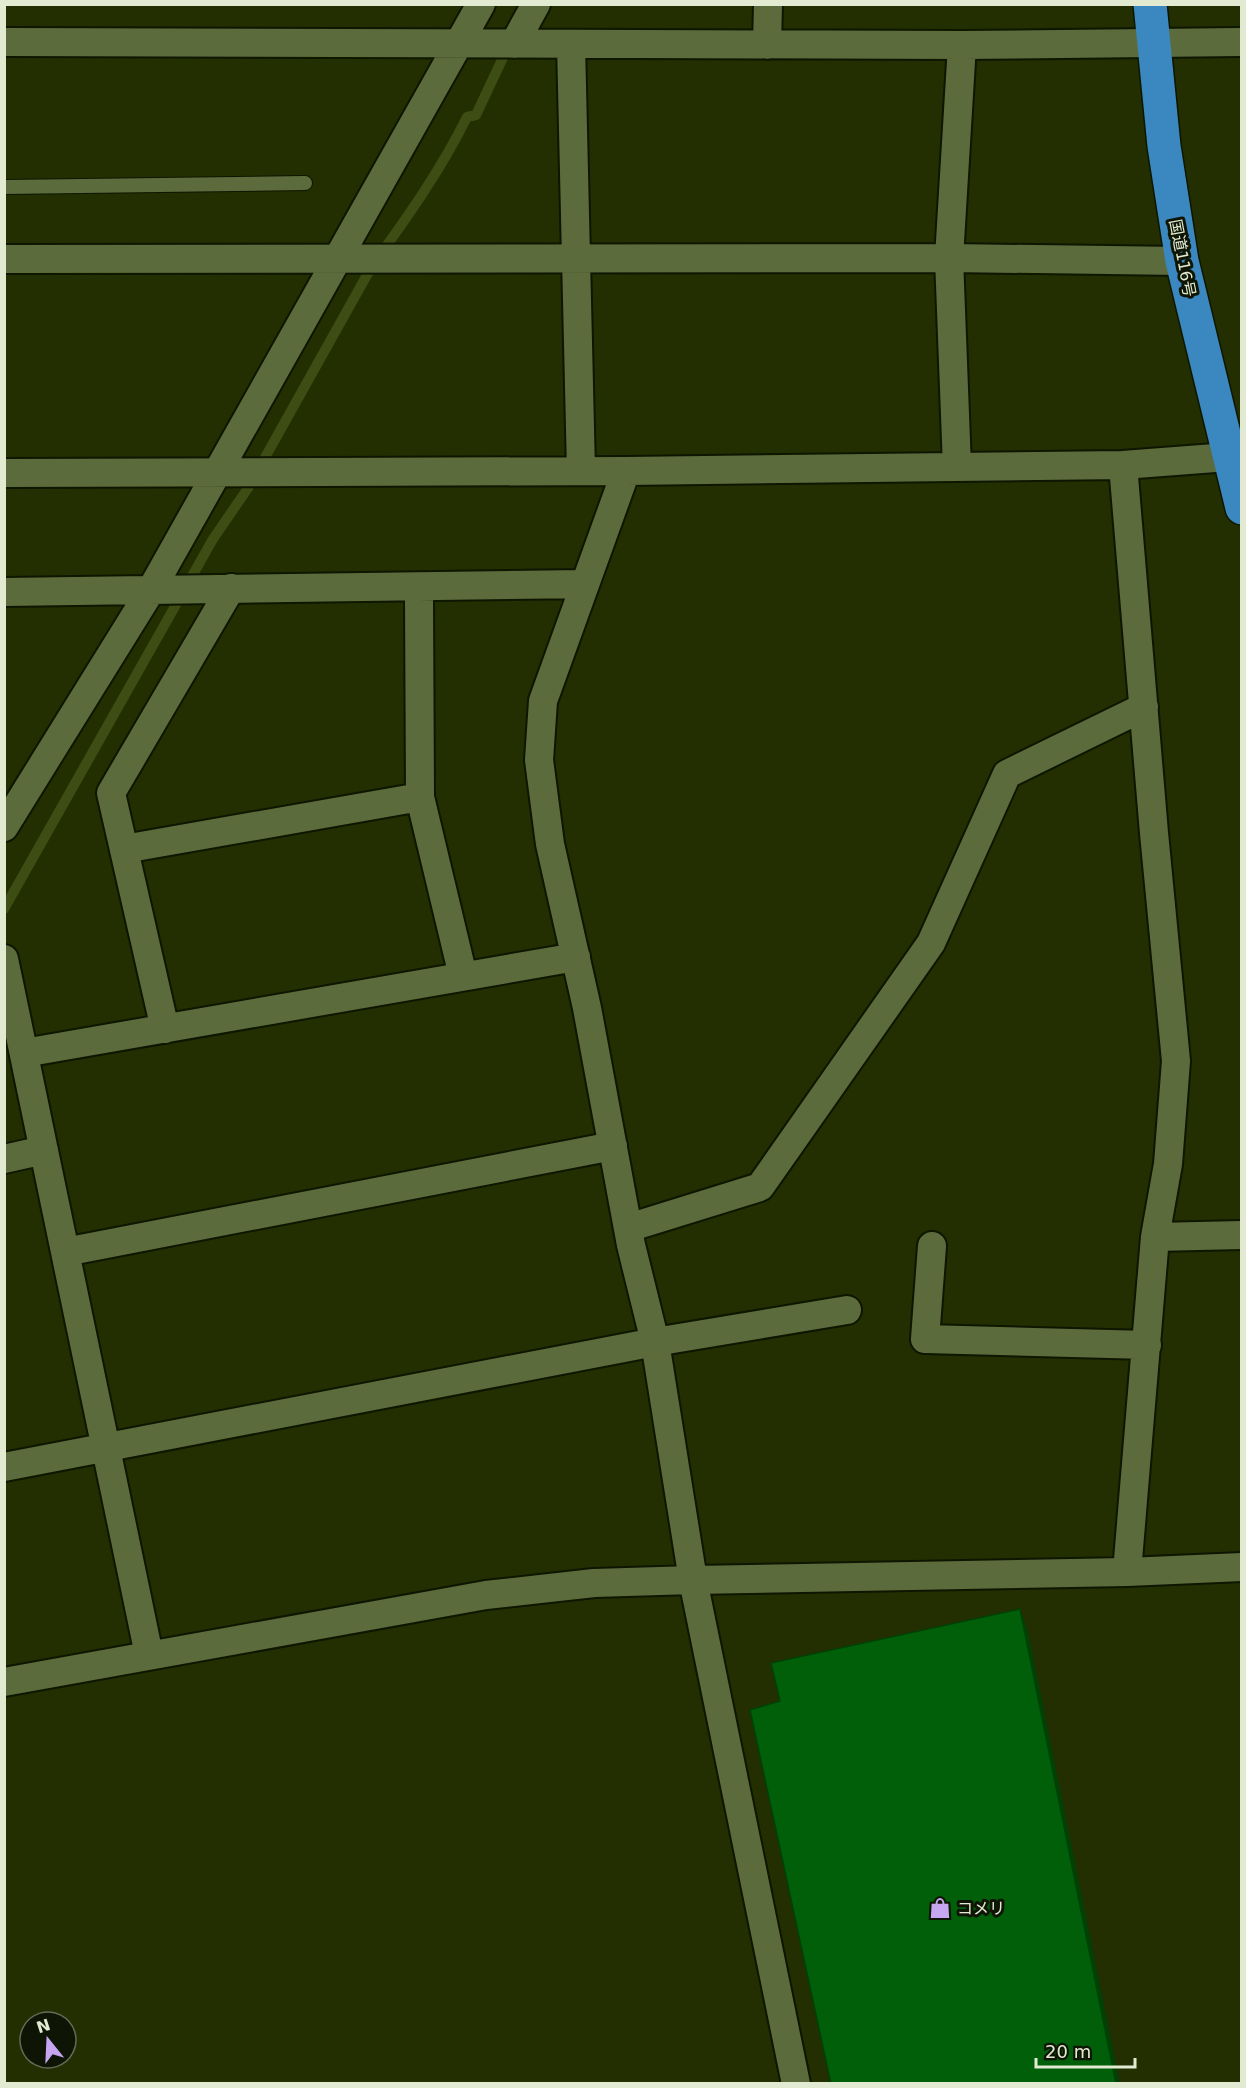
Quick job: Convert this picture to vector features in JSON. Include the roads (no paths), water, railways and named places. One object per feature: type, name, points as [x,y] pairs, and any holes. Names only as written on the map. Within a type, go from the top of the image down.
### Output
[{"type":"highway","name":"国道116号","points":[[1150,4],[1152,44],[1164,146],[1182,261],[1242,508]]},
{"type":"street","points":[[4,827],[151,590],[481,4]]},
{"type":"street","points":[[514,44],[536,4]]},
{"type":"street","points":[[767,45],[768,4]]},
{"type":"street","points":[[4,42],[767,45],[1242,42]]},
{"type":"street","points":[[571,44],[581,471]]},
{"type":"street","points":[[957,466],[950,258],[962,45]]},
{"type":"street","points":[[4,259],[950,258],[1182,261]]},
{"type":"street","points":[[4,473],[626,471],[1124,465],[1228,457]]},
{"type":"street","points":[[1124,465],[1176,1061],[1168,1164],[1155,1237],[1127,1572]]},
{"type":"street","points":[[626,471],[543,701],[539,760],[550,844],[587,1008],[628,1228],[655,1342],[693,1580],[796,2084]]},
{"type":"street","points":[[4,592],[585,584]]},
{"type":"street","points":[[165,1029],[111,793],[231,588]]},
{"type":"street","points":[[419,599],[420,797],[463,976]]},
{"type":"street","points":[[628,1228],[760,1187],[931,943],[1007,774],[1144,707]]},
{"type":"street","points":[[124,849],[420,797]]},
{"type":"street","points":[[24,1053],[576,957]]},
{"type":"street","points":[[4,959],[149,1655]]},
{"type":"street","points":[[65,1252],[613,1146]]},
{"type":"street","points":[[4,1159],[44,1150]]},
{"type":"street","points":[[1155,1237],[1242,1235]]},
{"type":"street","points":[[932,1246],[925,1339],[1147,1345]]},
{"type":"street","points":[[4,1467],[655,1342],[847,1310]]},
{"type":"street","points":[[4,1682],[486,1595],[594,1583],[1127,1572],[1242,1567]]},
{"type":"lane","points":[[4,187],[305,183]]},
{"type":"waterway","points":[[4,909],[213,539],[248,488],[372,266],[434,175],[467,117],[476,115],[508,47]]},
{"type":"place","name":"コメリ","points":[[940,1908]]}]
